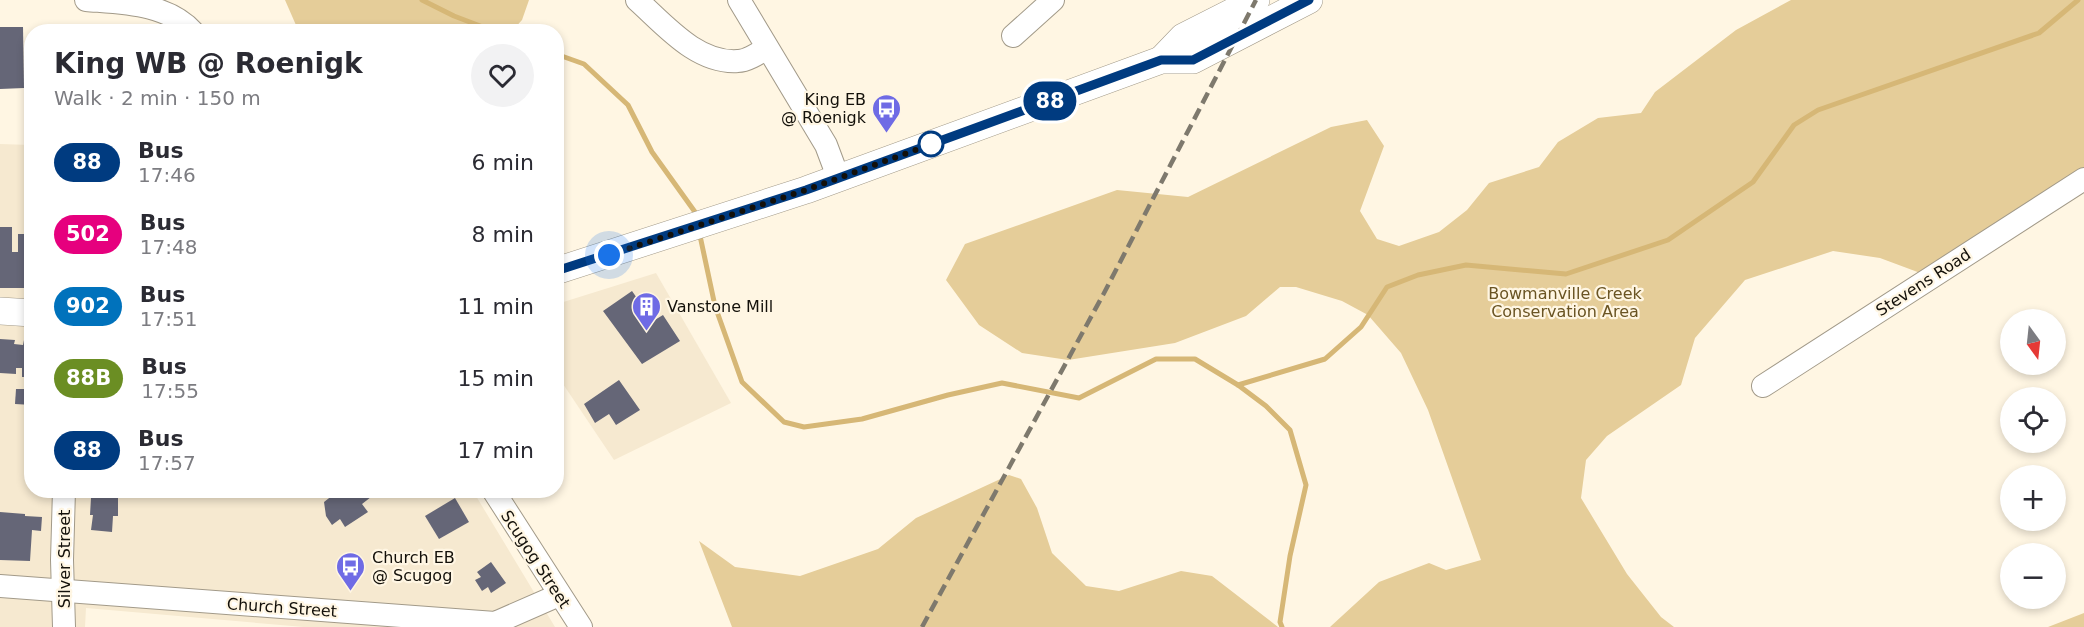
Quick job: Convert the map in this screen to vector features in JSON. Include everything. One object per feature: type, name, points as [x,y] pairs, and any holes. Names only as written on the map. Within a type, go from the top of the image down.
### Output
[{"type":"main road","points":[[1161,60],[1183,37],[1256,0]]},
{"type":"main road","points":[[564,269],[806,190],[1161,60],[1193,60],[1309,0]]},
{"type":"main road","points":[[0,311],[24,312]]},
{"type":"street","points":[[86,0],[134,4],[159,11],[183,24]]},
{"type":"street","points":[[638,0],[679,38],[700,53],[719,60],[740,62],[767,48]]},
{"type":"street","points":[[739,0],[826,146],[838,177]]},
{"type":"street","points":[[1013,36],[1053,0]]},
{"type":"street","name":"Stevens Road","points":[[1763,386],[2084,179]]},
{"type":"street","name":"Silver Street","points":[[64,498],[62,560],[64,627]]},
{"type":"street","name":"Scugog Street","points":[[498,498],[580,627]]},
{"type":"street","name":"Church Street","points":[[0,586],[495,623],[559,595]]},
{"type":"shaded area","points":[[0,144],[24,145],[24,498],[477,498],[555,627],[304,627],[86,608],[85,627],[0,627]]},
{"type":"shaded area","points":[[656,273],[731,403],[614,460],[564,385],[564,302]]},
{"type":"green space","points":[[285,0],[529,0],[518,24],[296,24]]},
{"type":"green space","name":"Bowmanville Creek Conservation Area","points":[[1791,0],[2084,0],[2084,174],[1931,277],[1880,258],[1833,251],[1745,280],[1695,338],[1681,385],[1607,436],[1586,460],[1581,498],[1627,574],[1661,617],[1674,627],[1330,627],[1379,582],[1429,563],[1446,570],[1481,560],[1428,410],[1401,353],[1368,315],[1342,301],[1296,287],[1280,287],[1246,316],[1175,343],[1068,360],[1022,353],[979,325],[946,280],[965,244],[1117,190],[1188,197],[1331,127],[1367,120],[1384,146],[1360,211],[1377,239],[1399,246],[1439,232],[1467,210],[1489,183],[1539,167],[1558,142],[1598,118],[1641,113],[1655,92],[1736,30]]},
{"type":"green space","points":[[1009,475],[1021,479],[1037,508],[1052,553],[1086,586],[1119,591],[1181,571],[1212,576],[1278,627],[732,627],[699,541],[735,567],[800,576],[878,549],[916,518]]},
{"type":"green space","points":[[2084,613],[2084,627],[2048,627]]},
{"type":"building","points":[[0,27],[23,27],[24,88],[0,89]]},
{"type":"building","points":[[0,227],[12,227],[12,252],[18,252],[18,234],[24,234],[24,288],[0,288]]},
{"type":"building","name":"Vanstone Mill","points":[[632,291],[653,321],[663,315],[680,341],[642,364],[603,311]]},
{"type":"building","points":[[0,339],[15,340],[14,344],[23,345],[24,340],[24,377],[22,377],[22,368],[16,368],[16,374],[0,373]]},
{"type":"building","points":[[619,380],[640,410],[616,425],[609,414],[595,423],[584,404]]},
{"type":"building","points":[[16,389],[24,389],[24,405],[15,404]]},
{"type":"building","points":[[91,498],[118,498],[118,516],[113,516],[112,532],[91,530],[93,515],[90,515]]},
{"type":"building","points":[[329,498],[370,498],[362,504],[368,512],[345,527],[340,519],[332,525],[326,516],[324,502]]},
{"type":"building","points":[[455,498],[469,522],[439,539],[425,516]]},
{"type":"building","points":[[0,512],[42,517],[41,531],[32,530],[30,561],[0,560]]},
{"type":"building","points":[[491,562],[506,583],[491,593],[488,587],[482,591],[475,580],[481,577],[477,572]]},
{"type":"waterway","points":[[422,0],[475,24]]},
{"type":"waterway","points":[[1238,385],[1325,359],[1361,327],[1387,287],[1418,275],[1466,265],[1566,274],[1668,240],[1753,182],[1794,125],[1818,110],[2039,33],[2078,0]]},
{"type":"waterway","points":[[564,57],[584,64],[628,105],[652,152],[696,216]]},
{"type":"waterway","points":[[699,231],[715,306],[742,382],[784,422],[804,427],[862,419],[948,395],[1002,383],[1079,398],[1156,359],[1195,359],[1238,385],[1266,406],[1290,430],[1306,485],[1290,556],[1280,622],[1282,627]]},
{"type":"railway","points":[[922,627],[1103,295],[1256,0]]},
{"type":"bus line","name":"88","points":[[564,269],[806,190],[1161,60],[1193,60],[1309,0]]},
{"type":"place","name":"King EB @ Roenigk","points":[[887,134]]},
{"type":"place","name":"Vanstone Mill","points":[[646,332]]},
{"type":"place","name":"Church EB @ Scugog","points":[[351,592]]},
{"type":"route","points":[[609,255],[806,190],[940,141],[931,144]]}]
